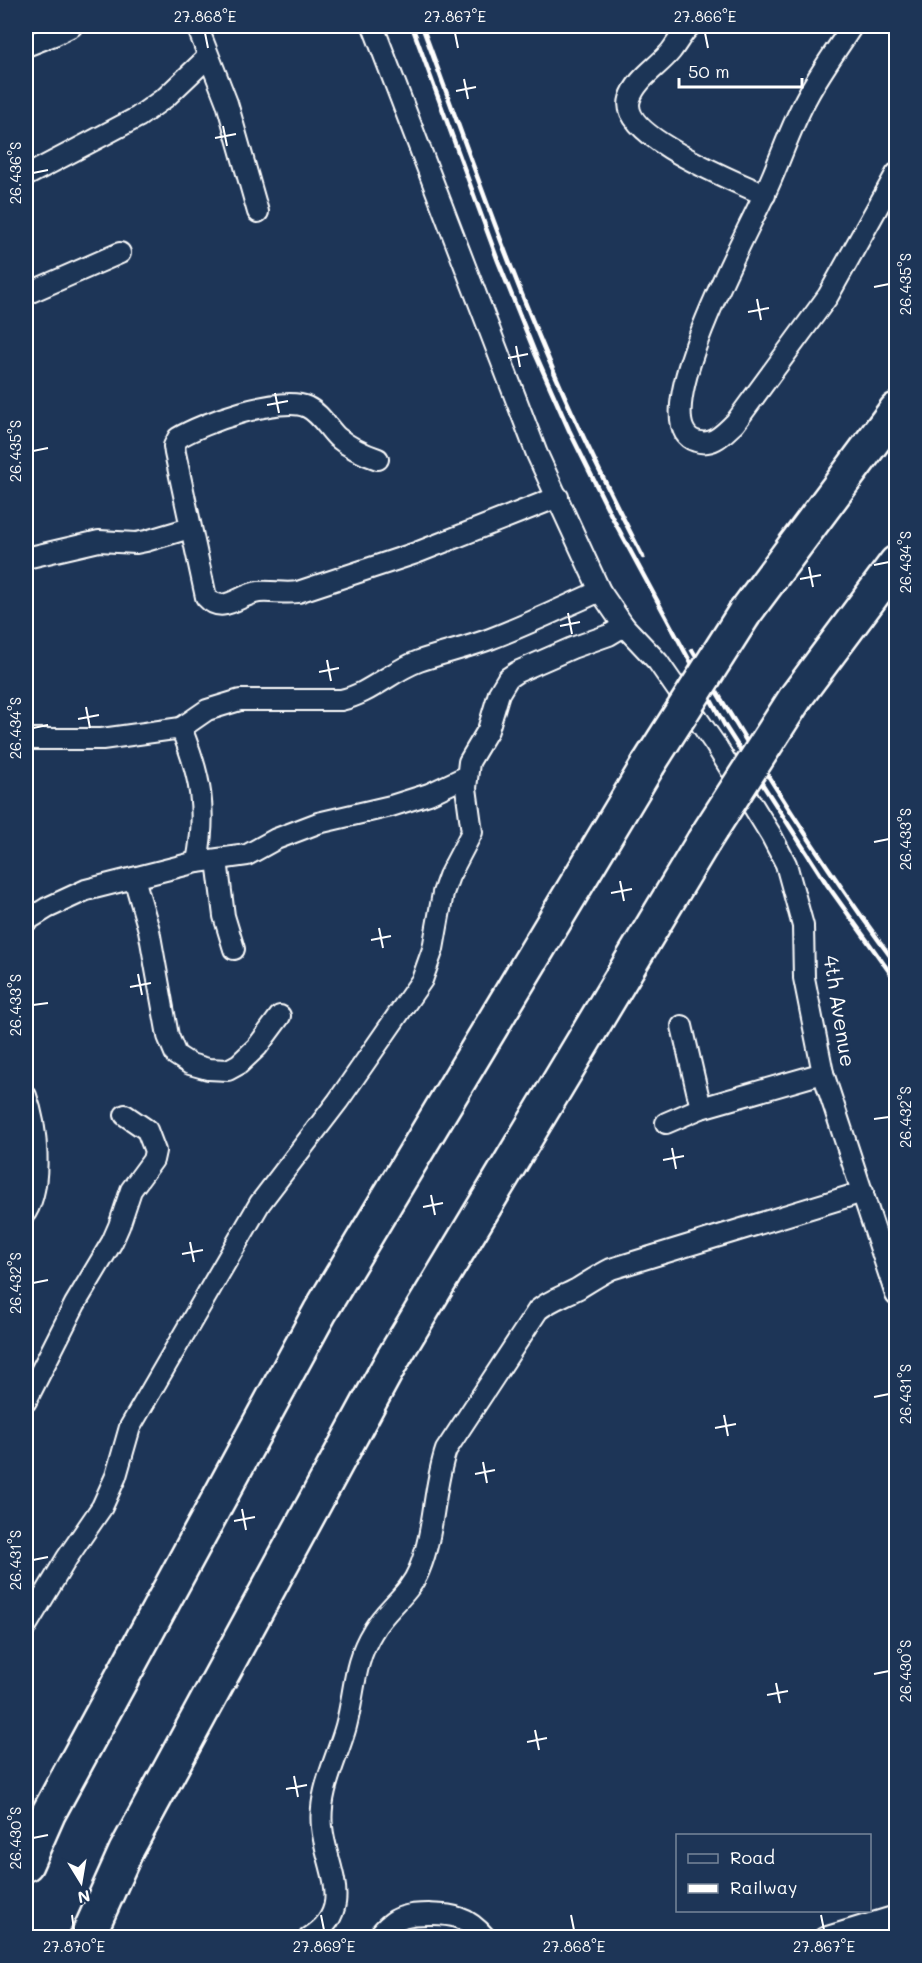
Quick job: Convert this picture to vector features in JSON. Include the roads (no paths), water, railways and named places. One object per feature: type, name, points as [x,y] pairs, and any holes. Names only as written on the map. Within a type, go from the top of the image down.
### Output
[{"type":"highway","points":[[26,1864],[48,1814],[320,1312],[648,765],[744,614],[897,410]]},
{"type":"highway","points":[[87,1938],[126,1851],[391,1362],[704,842],[796,697],[897,563]]},
{"type":"street","points":[[26,46],[72,26]]},
{"type":"street","points":[[197,26],[227,103],[258,212]]},
{"type":"street","name":"4th Avenue","points":[[373,26],[537,454],[600,591],[624,626],[658,662],[715,744],[771,835],[786,864],[803,926],[804,978],[823,1073],[897,1295]]},
{"type":"street","points":[[690,26],[635,88],[630,100],[629,112],[642,130],[681,156],[765,195]]},
{"type":"street","points":[[852,26],[809,92],[793,122],[765,195],[728,269],[690,360],[681,395],[680,412],[684,431],[690,439],[706,443],[716,440],[735,423],[828,296],[897,174]]},
{"type":"street","points":[[26,176],[138,117],[166,97],[208,57]]},
{"type":"street","points":[[26,294],[120,253]]},
{"type":"street","points":[[378,459],[346,444],[315,412],[306,406],[275,405],[220,419],[185,433],[176,441],[175,453],[206,597],[214,604],[226,605],[256,593],[298,592],[416,554],[558,497]]},
{"type":"street","points":[[26,558],[99,541],[147,542],[190,528]]},
{"type":"street","points":[[26,739],[102,739],[181,729],[207,710],[240,700],[341,700],[352,698],[367,692],[398,670],[418,661],[493,638],[600,591]]},
{"type":"street","points":[[26,1626],[67,1558],[102,1507],[116,1476],[130,1427],[260,1203],[338,1101],[422,980],[433,949],[442,893],[472,832],[466,788],[469,762],[488,730],[499,693],[508,678],[517,672],[609,635],[624,626]]},
{"type":"street","points":[[181,729],[191,751],[201,793],[202,834],[197,862]]},
{"type":"street","points":[[26,921],[86,890],[197,862],[247,855],[276,839],[318,823],[391,806],[429,794],[467,776]]},
{"type":"street","points":[[217,860],[224,916],[234,949]]},
{"type":"street","points":[[134,878],[149,930],[168,1036],[176,1055],[190,1064],[228,1070],[239,1064],[256,1047],[280,1016]]},
{"type":"street","points":[[682,1026],[701,1108]]},
{"type":"street","points":[[666,1124],[701,1108],[823,1073]]},
{"type":"street","points":[[26,1096],[32,1116],[36,1157],[35,1182],[26,1212]]},
{"type":"street","points":[[26,1401],[75,1305],[112,1242],[131,1190],[153,1160],[155,1151],[147,1130],[125,1115]]},
{"type":"street","points":[[309,1938],[330,1920],[334,1904],[335,1878],[321,1826],[323,1794],[346,1724],[357,1663],[374,1628],[384,1614],[399,1601],[419,1570],[433,1518],[441,1464],[446,1450],[538,1310],[557,1296],[577,1289],[593,1277],[611,1269],[863,1192]]},
{"type":"street","points":[[377,1938],[390,1924],[403,1917],[427,1915],[460,1918],[479,1930],[486,1938]]},
{"type":"street","points":[[824,1938],[897,1916]]},
{"type":"railway","points":[[412,26],[498,261],[535,353],[569,430],[612,517],[725,726],[828,886],[896,981]]},
{"type":"railway","points":[[422,26],[539,337],[588,448],[643,557]]},
{"type":"railway","points":[[692,650],[790,810],[896,964]]}]
